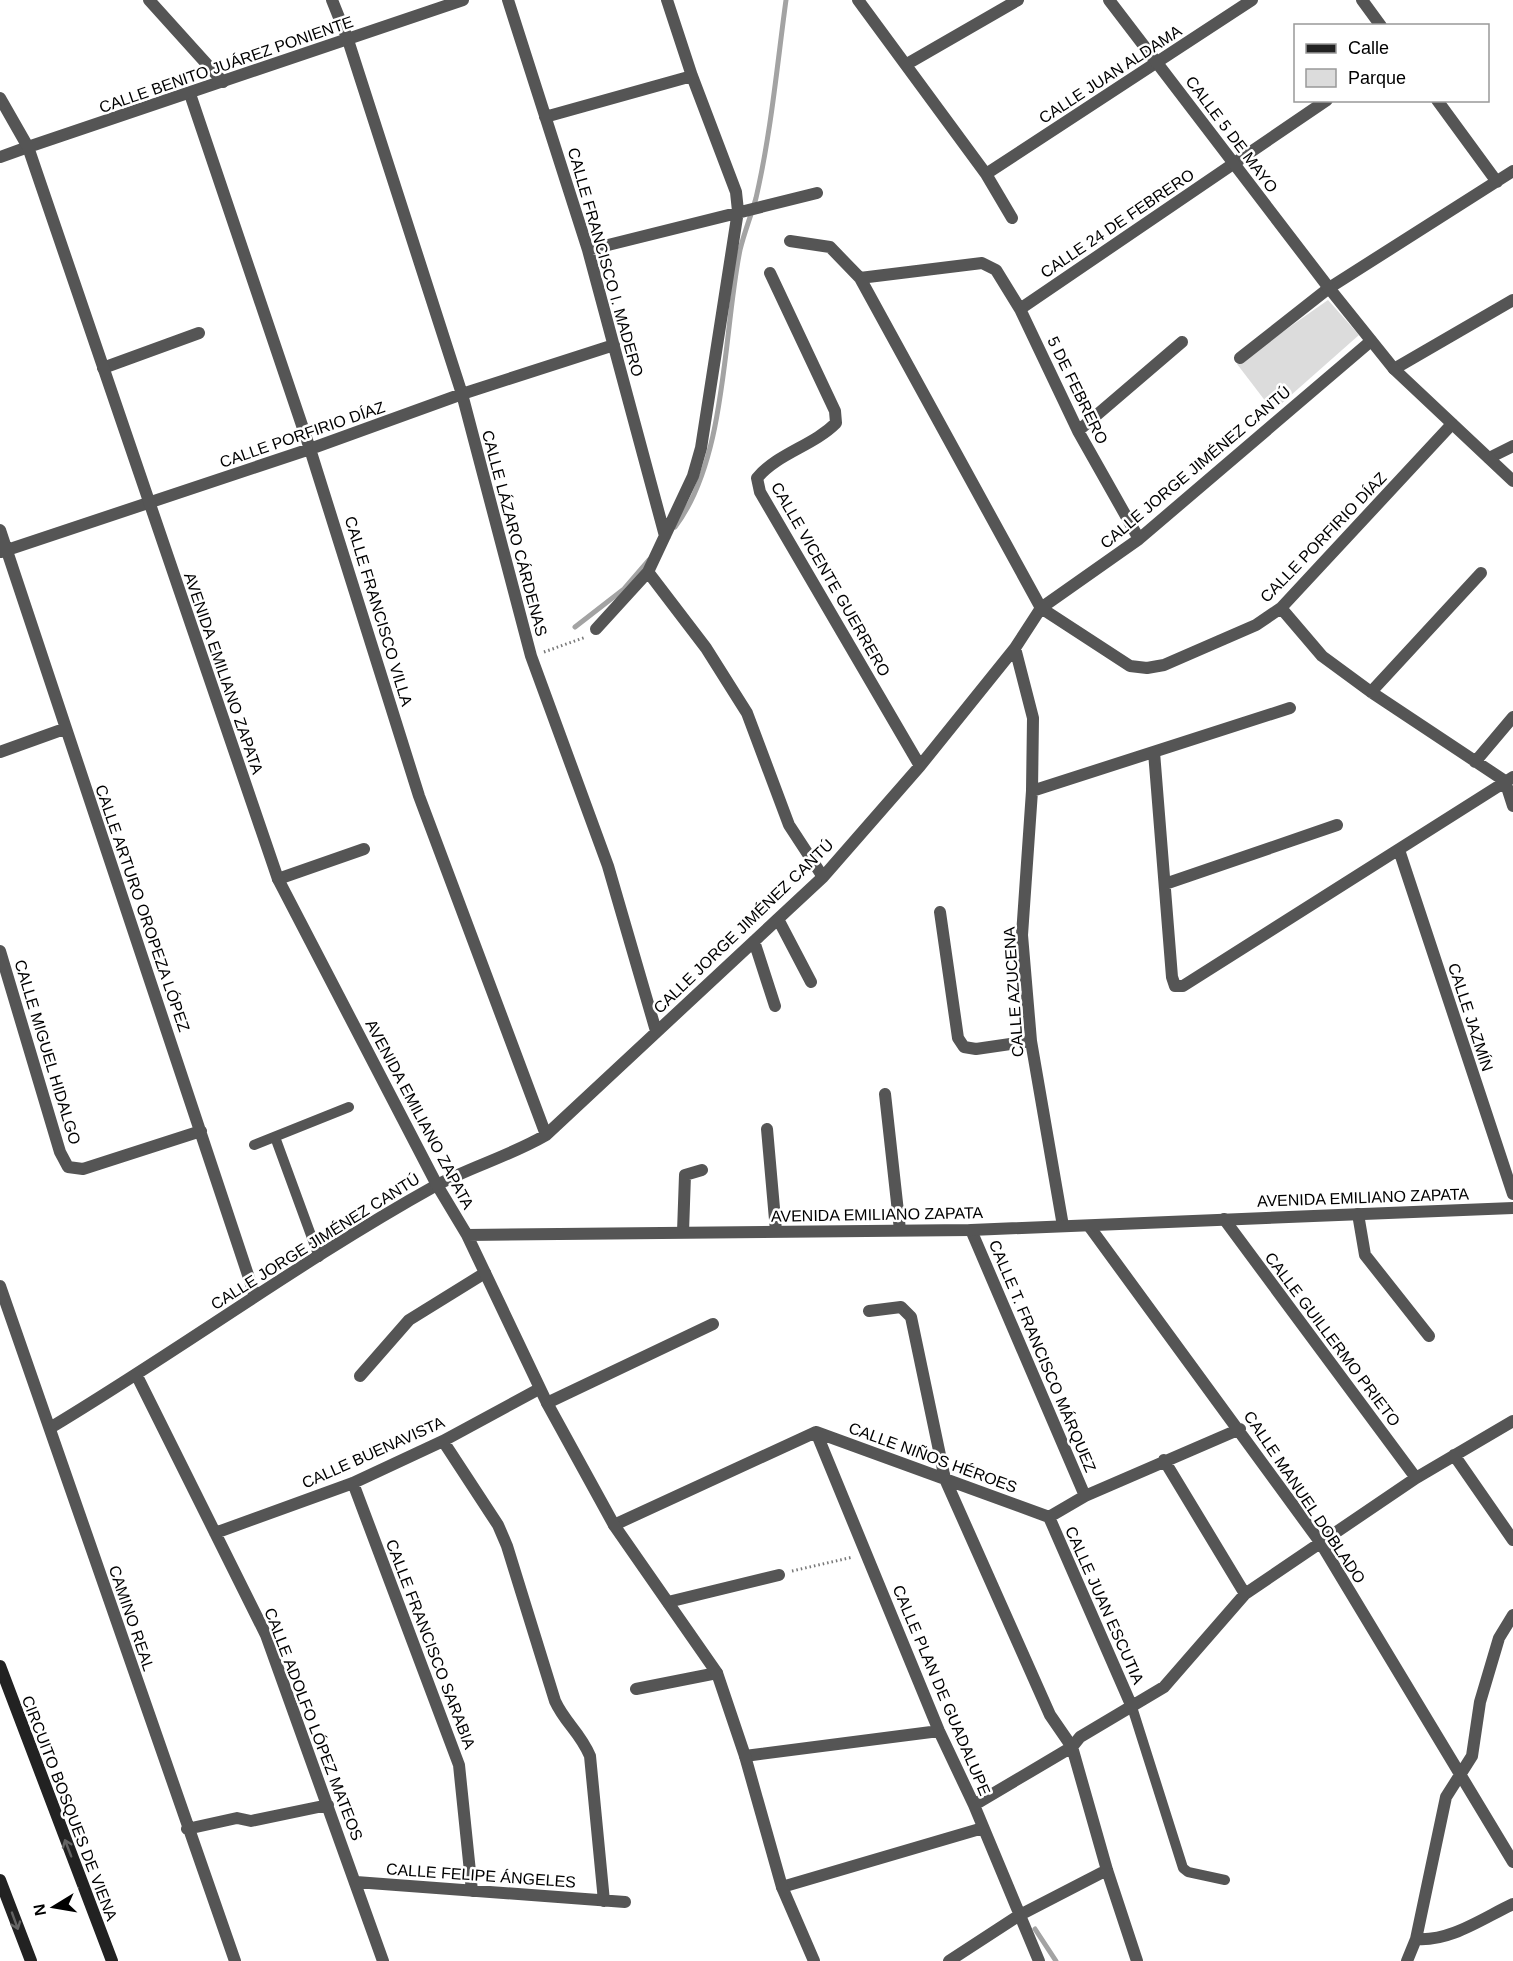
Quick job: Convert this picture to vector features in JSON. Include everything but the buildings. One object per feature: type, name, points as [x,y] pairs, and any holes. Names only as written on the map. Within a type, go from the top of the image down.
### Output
[{"type":"main road","name":"CIRCUITO BOSQUES DE VIENA","points":[[0,1666],[112,1961]]},
{"type":"main road","points":[[0,1880],[31,1961]]},
{"type":"street","points":[[149,0],[222,82]]},
{"type":"street","name":"CALLE LÁZARO CÁRDENAS","points":[[332,0],[348,40],[462,394],[531,656],[608,866],[656,1031]]},
{"type":"street","name":"CALLE BENITO JUÁREZ PONIENTE","points":[[0,157],[463,0]]},
{"type":"street","name":"CALLE FRANCISCO I. MADERO","points":[[508,0],[588,250],[665,536]]},
{"type":"street","points":[[596,629],[651,574],[665,536],[693,476],[701,448],[738,211],[736,192],[692,76],[667,0]]},
{"type":"street","points":[[858,0],[986,174],[1012,218]]},
{"type":"street","points":[[907,64],[1018,0]]},
{"type":"street","name":"CALLE 5 DE MAYO","points":[[1109,0],[1233,165],[1394,369],[1513,481]]},
{"type":"street","name":"CALLE JUAN ALDAMA","points":[[986,174],[1252,0]]},
{"type":"street","points":[[1362,0],[1380,24]]},
{"type":"street","points":[[546,117],[692,76]]},
{"type":"street","name":"CALLE FRANCISCO VILLA","points":[[190,94],[310,449],[419,796],[546,1135]]},
{"type":"street","name":"AVENIDA EMILIANO ZAPATA","points":[[0,98],[28,147],[278,879],[437,1185],[467,1235],[971,1230],[1513,1208]]},
{"type":"street","name":"CALLE 24 DE FEBRERO","points":[[1020,309],[1324,102]]},
{"type":"street","points":[[1438,102],[1497,182]]},
{"type":"street","points":[[1240,358],[1329,288],[1513,171]]},
{"type":"street","points":[[588,250],[817,193]]},
{"type":"street","points":[[790,241],[830,247],[860,278],[1041,608]]},
{"type":"street","name":"5 DE FEBRERO","points":[[860,278],[982,263],[992,266],[1020,309],[1078,431],[1139,539]]},
{"type":"street","name":"CALLE VICENTE GUERRERO","points":[[770,273],[835,411],[836,423],[826,432],[767,467],[757,478],[760,492],[920,766]]},
{"type":"street","points":[[1394,369],[1513,300]]},
{"type":"street","points":[[103,368],[199,333]]},
{"type":"street","name":"CALLE JORGE JIMÉNEZ CANTÚ","points":[[50,1428],[136,1376],[255,1296],[437,1185],[518,1151],[546,1135],[823,877],[920,766],[1015,648],[1041,608],[1139,539],[1371,341]]},
{"type":"street","points":[[1078,431],[1182,342]]},
{"type":"street","name":"CALLE PORFIRIO DÍAZ","points":[[3,552],[310,449],[462,394],[614,345]]},
{"type":"street","name":"CALLE PORFIRIO DÍAZ","points":[[1041,608],[1130,666],[1147,668],[1164,665],[1256,625],[1281,608],[1452,424]]},
{"type":"street","points":[[1489,458],[1513,446]]},
{"type":"street","name":"CALLE ARTURO OROPEZA LÓPEZ","points":[[0,530],[3,552],[255,1296]]},
{"type":"street","points":[[1371,692],[1481,573]]},
{"type":"street","points":[[651,574],[706,648],[747,713],[789,825],[823,877]]},
{"type":"street","points":[[1281,608],[1322,656],[1475,762],[1509,779]]},
{"type":"street","name":"CALLE AZUCENA","points":[[1015,648],[1033,718],[1032,791],[1022,935],[1031,1041],[1064,1226]]},
{"type":"street","points":[[1032,791],[1290,708]]},
{"type":"street","points":[[1475,762],[1513,717]]},
{"type":"street","points":[[0,752],[64,729]]},
{"type":"street","points":[[1154,752],[1172,977],[1175,986],[1183,986],[1509,779]]},
{"type":"street","points":[[1509,779],[1513,806]]},
{"type":"street","points":[[1165,884],[1337,825]]},
{"type":"street","points":[[278,879],[364,849]]},
{"type":"street","name":"CALLE JAZMÍN","points":[[1399,850],[1513,1194]]},
{"type":"street","points":[[940,912],[958,1038],[964,1047],[976,1049],[1031,1041]]},
{"type":"street","points":[[778,919],[811,982]]},
{"type":"street","points":[[754,941],[775,1006]]},
{"type":"street","name":"CALLE MIGUEL HIDALGO","points":[[0,951],[60,1152],[68,1167],[83,1169],[201,1131]]},
{"type":"street","points":[[885,1094],[900,1230]]},
{"type":"street","points":[[767,1129],[776,1231]]},
{"type":"street","points":[[683,1232],[684,1179],[689,1173],[702,1170]]},
{"type":"street","points":[[1358,1214],[1365,1255],[1429,1336]]},
{"type":"street","name":"CALLE GUILLERMO PRIETO","points":[[1224,1219],[1416,1478]]},
{"type":"street","name":"CALLE MANUEL DOBLADO","points":[[1089,1226],[1320,1542],[1513,1862]]},
{"type":"street","name":"CALLE T. FRANCISCO MÁRQUEZ","points":[[971,1230],[1085,1496]]},
{"type":"street","points":[[467,1235],[539,1389],[614,1525],[717,1672],[745,1756],[782,1887],[814,1961]]},
{"type":"street","points":[[360,1376],[409,1320],[485,1273]]},
{"type":"street","name":"CAMINO REAL","points":[[0,1286],[234,1961]]},
{"type":"street","points":[[869,1311],[901,1307],[911,1317],[945,1479],[1050,1715],[1072,1747],[1107,1870],[1137,1961]]},
{"type":"street","points":[[547,1403],[713,1324]]},
{"type":"street","name":"CALLE ADOLFO LÓPEZ MATEOS","points":[[136,1376],[266,1635],[384,1961]]},
{"type":"street","name":"CALLE BUENAVISTA","points":[[215,1533],[353,1483],[443,1441],[539,1389]]},
{"type":"street","points":[[974,1805],[1072,1747],[1080,1737],[1164,1687],[1245,1594],[1416,1478],[1513,1421]]},
{"type":"street","points":[[1049,1517],[1085,1496],[1164,1460],[1240,1430]]},
{"type":"street","points":[[614,1525],[816,1432]]},
{"type":"street","name":"CALLE NIÑOS HÉROES","points":[[816,1432],[1049,1517]]},
{"type":"street","name":"CALLE PLAN DE GUADALUPE","points":[[816,1432],[939,1731],[974,1805],[1018,1916],[1039,1961]]},
{"type":"street","name":"CALLE FELIPE ÁNGELES","points":[[443,1441],[498,1525],[507,1546],[555,1701],[561,1715],[582,1736],[590,1756],[604,1901]]},
{"type":"street","points":[[1454,1455],[1513,1540]]},
{"type":"street","points":[[1164,1460],[1245,1594]]},
{"type":"street","name":"CALLE FRANCISCO SARABIA","points":[[353,1483],[459,1766],[472,1891]]},
{"type":"street","name":"CALLE JUAN ESCUTIA","points":[[1049,1517],[1131,1707]]},
{"type":"street","points":[[668,1602],[779,1575]]},
{"type":"street","points":[[1407,1961],[1416,1939],[1446,1797],[1472,1756],[1480,1702],[1499,1638],[1513,1615]]},
{"type":"street","points":[[636,1689],[717,1672]]},
{"type":"street","points":[[745,1756],[939,1731]]},
{"type":"street","points":[[188,1829],[237,1818],[251,1821],[328,1805]]},
{"type":"street","points":[[782,1887],[983,1828]]},
{"type":"street","points":[[949,1961],[1018,1916],[1107,1870]]},
{"type":"street","name":"CALLE FELIPE ÁNGELES","points":[[356,1882],[625,1902]]},
{"type":"street","points":[[1416,1939],[1431,1941],[1448,1936],[1513,1904]]},
{"type":"lane","points":[[254,1146],[349,1107]]},
{"type":"lane","points":[[275,1137],[319,1257]]},
{"type":"lane","points":[[1131,1707],[1183,1868],[1188,1872],[1225,1880]]},
{"type":"path","points":[[531,656],[577,642],[596,629]]},
{"type":"path","points":[[779,1575],[866,1554]]},
{"type":"green space","points":[[1328,300],[1359,335],[1273,411],[1237,364]]},
{"type":"waterway","points":[[675,527],[692,499],[705,466],[714,431],[740,250],[756,198],[766,149],[786,0]]},
{"type":"waterway","points":[[575,627],[624,589],[649,560]]},
{"type":"waterway","points":[[1035,1929],[1056,1961]]}]
